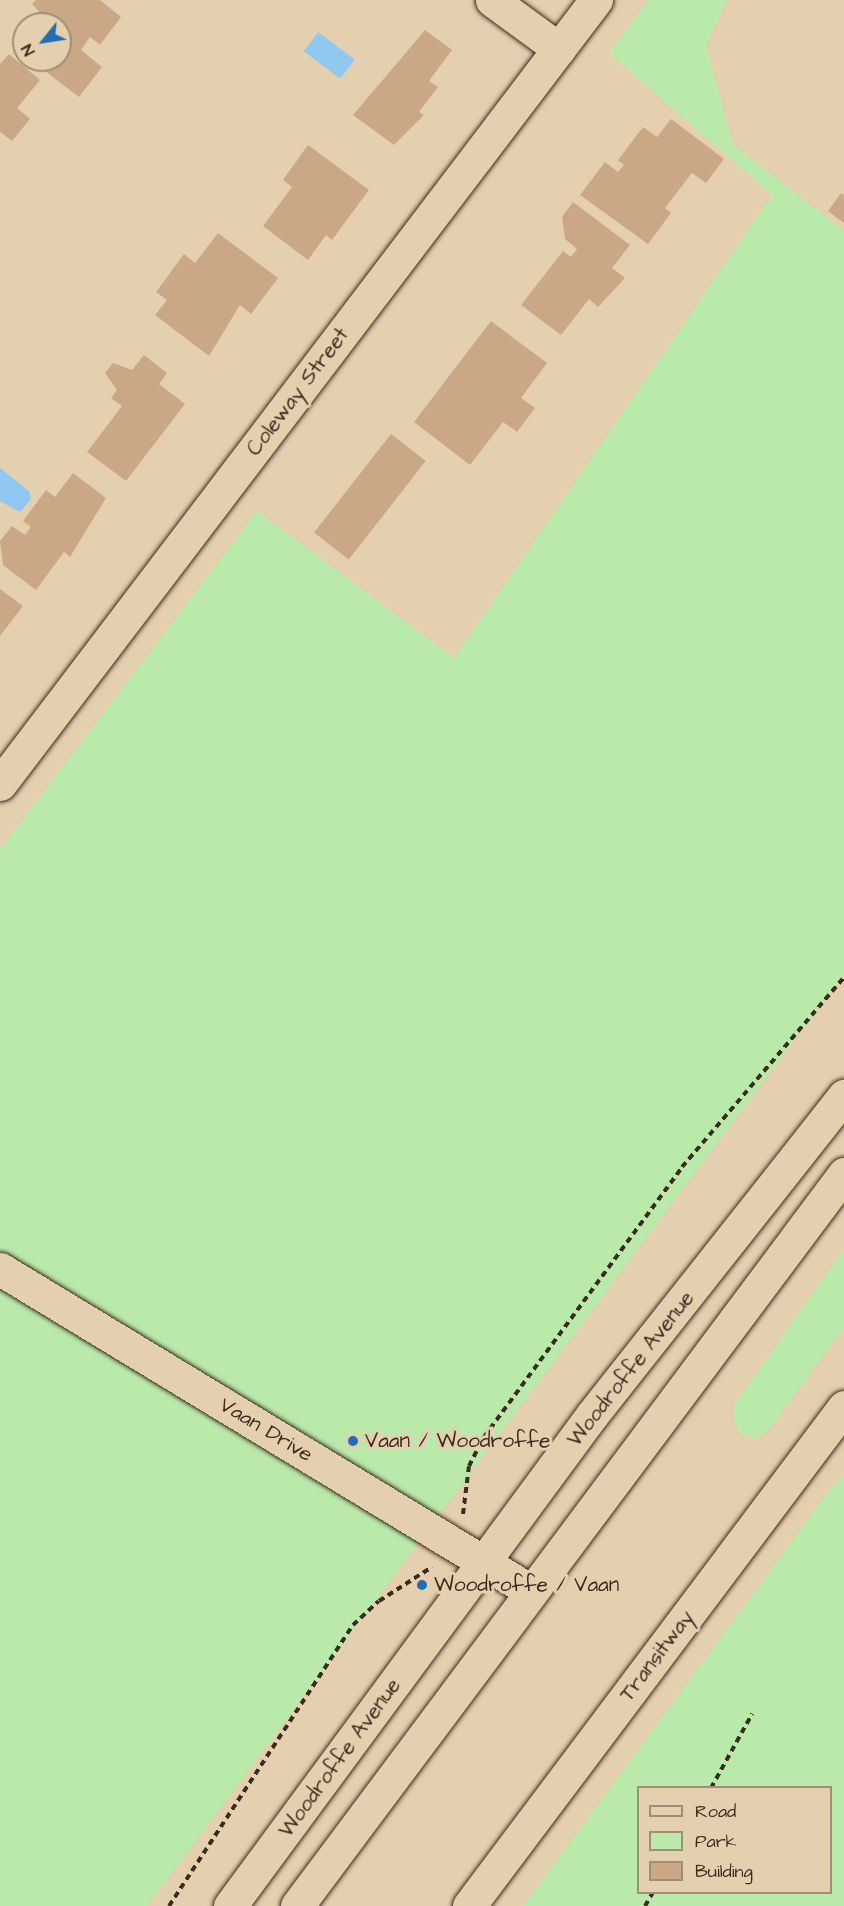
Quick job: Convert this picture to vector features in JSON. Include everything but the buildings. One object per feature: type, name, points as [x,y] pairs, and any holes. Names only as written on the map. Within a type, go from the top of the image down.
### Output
[{"type":"main road","points":[[492,0],[559,49]]},
{"type":"main road","name":"Coleway Street","points":[[0,784],[596,0]]},
{"type":"main road","name":"Woodroffe Avenue","points":[[230,1906],[592,1415],[844,1096]]},
{"type":"main road","points":[[297,1906],[844,1174]]},
{"type":"main road","name":"Vaan Drive","points":[[0,1269],[486,1560],[531,1591]]},
{"type":"main road","name":"Transitway","points":[[469,1906],[844,1407]]},
{"type":"path","points":[[461,1519],[470,1466],[484,1437],[682,1167],[844,977]]},
{"type":"path","points":[[169,1906],[353,1625],[379,1600],[434,1566]]},
{"type":"path","points":[[712,1786],[752,1714]]},
{"type":"green space","points":[[648,0],[727,0],[706,45],[733,145],[844,231],[844,973],[147,1906],[0,1906],[0,849],[257,511],[454,658],[772,195],[609,53]]},
{"type":"green space","points":[[844,1249],[844,1327],[768,1431],[755,1439],[741,1434],[733,1418],[734,1405]]},
{"type":"green space","points":[[844,1474],[844,1906],[523,1906],[825,1496]]},
{"type":"water","points":[[318,32],[355,60],[340,79],[304,51]]},
{"type":"water","points":[[0,468],[29,491],[31,499],[20,512],[0,501]]},
{"type":"place","name":"Vaan / Woodroffe","points":[[353,1441]]},
{"type":"place","name":"Woodroffe / Vaan","points":[[422,1585]]}]
